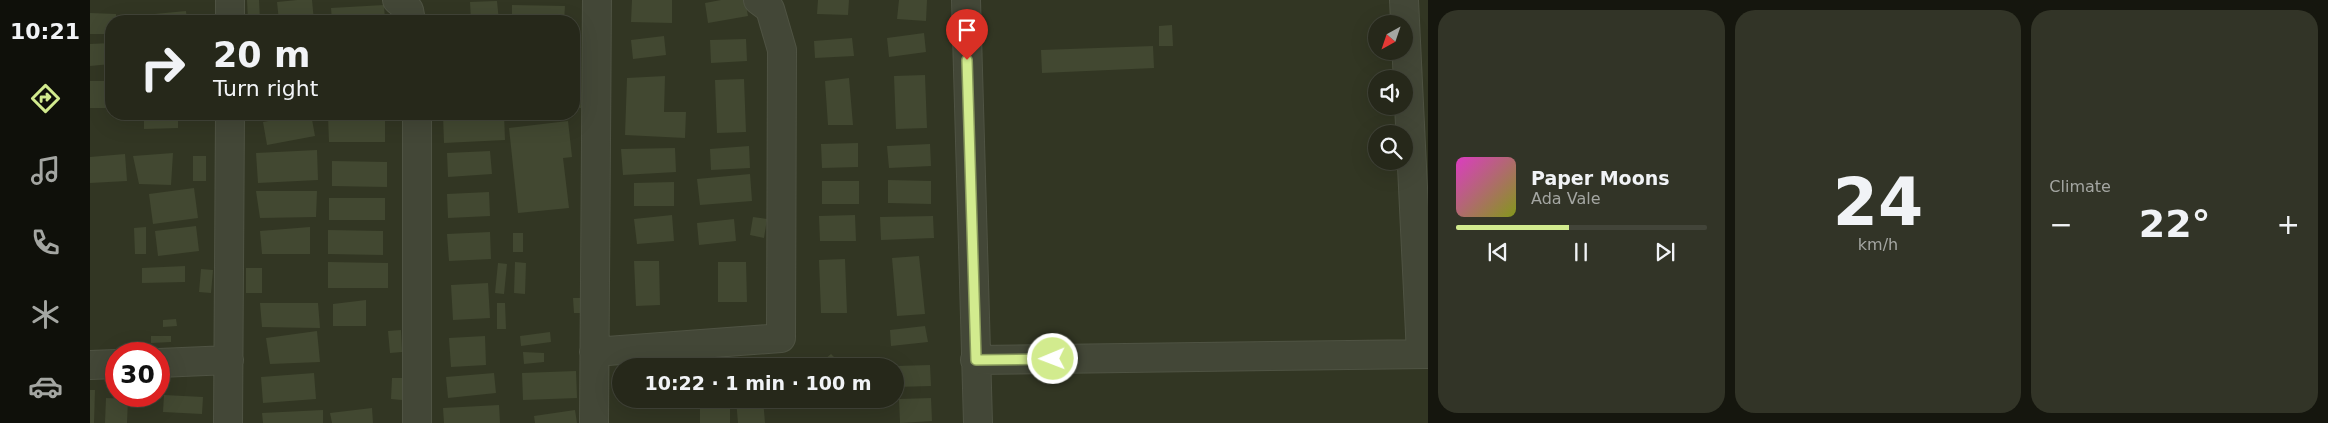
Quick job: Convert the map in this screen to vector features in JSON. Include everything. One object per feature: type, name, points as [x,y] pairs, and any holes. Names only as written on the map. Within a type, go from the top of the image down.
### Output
[{"type":"street","points":[[230,0],[230,15]]},
{"type":"street","points":[[397,0],[409,10],[410,15]]},
{"type":"street","points":[[594,423],[597,0]]},
{"type":"street","points":[[594,352],[781,338],[782,50],[770,9],[758,0]]},
{"type":"street","points":[[966,0],[978,423]]},
{"type":"street","points":[[976,360],[1424,354],[1404,0]]},
{"type":"street","points":[[228,423],[230,120]]},
{"type":"street","points":[[417,120],[417,423]]},
{"type":"street","points":[[170,363],[229,360]]},
{"type":"street","points":[[90,365],[105,364]]},
{"type":"building","points":[[247,0],[259,0],[260,15],[248,15]]},
{"type":"building","points":[[312,0],[313,15],[278,15],[277,2]]},
{"type":"building","points":[[632,0],[672,0],[672,23],[631,22]]},
{"type":"building","points":[[721,0],[745,0],[748,16],[708,23],[705,3]]},
{"type":"building","points":[[818,0],[849,0],[848,15],[817,14]]},
{"type":"building","points":[[899,0],[927,0],[926,21],[897,19]]},
{"type":"building","points":[[497,1],[498,15],[471,15],[470,2]]},
{"type":"building","points":[[384,5],[385,15],[332,15],[331,8]]},
{"type":"building","points":[[512,5],[565,6],[564,15],[512,15]]},
{"type":"building","points":[[186,11],[186,15],[144,15]]},
{"type":"building","points":[[90,13],[116,14],[105,15],[105,34],[90,34]]},
{"type":"building","points":[[1172,25],[1173,46],[1159,46],[1159,26]]},
{"type":"building","points":[[924,33],[926,52],[889,57],[887,38]]},
{"type":"building","points":[[664,36],[666,55],[633,59],[631,40]]},
{"type":"building","points":[[852,38],[854,56],[815,58],[814,41]]},
{"type":"building","points":[[746,39],[747,61],[711,63],[710,40]]},
{"type":"building","points":[[105,43],[105,65],[90,66],[90,44]]},
{"type":"building","points":[[1153,46],[1154,68],[1042,73],[1041,50]]},
{"type":"building","points":[[925,75],[927,128],[896,129],[894,76]]},
{"type":"building","points":[[665,76],[664,112],[686,112],[685,138],[625,135],[627,78]]},
{"type":"building","points":[[849,78],[853,125],[828,125],[825,81]]},
{"type":"building","points":[[744,79],[746,132],[717,133],[715,80]]},
{"type":"building","points":[[90,81],[105,81],[105,108],[90,108]]},
{"type":"building","points":[[144,120],[178,120],[178,128],[144,129]]},
{"type":"building","points":[[274,120],[312,120],[315,136],[267,145],[263,122]]},
{"type":"building","points":[[328,120],[385,120],[385,142],[329,142]]},
{"type":"building","points":[[443,120],[504,120],[505,140],[444,143]]},
{"type":"building","points":[[568,121],[572,157],[563,158],[569,208],[518,213],[509,128]]},
{"type":"building","points":[[858,143],[858,167],[822,168],[821,144]]},
{"type":"building","points":[[930,144],[931,166],[889,168],[887,146]]},
{"type":"building","points":[[749,146],[750,168],[711,170],[710,149]]},
{"type":"building","points":[[675,148],[676,172],[623,175],[621,149]]},
{"type":"building","points":[[317,150],[318,180],[258,183],[256,153]]},
{"type":"building","points":[[490,151],[492,174],[448,177],[447,153]]},
{"type":"building","points":[[173,153],[171,185],[139,184],[133,156]]},
{"type":"building","points":[[125,154],[127,181],[90,183],[90,157]]},
{"type":"building","points":[[193,156],[206,156],[206,181],[193,181]]},
{"type":"building","points":[[332,161],[387,162],[387,187],[332,186]]},
{"type":"building","points":[[750,174],[752,201],[700,205],[697,179]]},
{"type":"building","points":[[888,180],[931,181],[931,204],[888,203]]},
{"type":"building","points":[[822,181],[859,181],[859,204],[822,204]]},
{"type":"building","points":[[674,182],[674,206],[634,206],[634,183]]},
{"type":"building","points":[[194,188],[198,218],[153,224],[149,194]]},
{"type":"building","points":[[256,191],[317,191],[316,217],[260,218]]},
{"type":"building","points":[[489,192],[490,216],[448,218],[447,194]]},
{"type":"building","points":[[329,198],[385,198],[385,220],[329,220]]},
{"type":"building","points":[[672,215],[674,241],[637,244],[634,219]]},
{"type":"building","points":[[855,215],[856,241],[820,241],[819,216]]},
{"type":"building","points":[[933,216],[934,238],[881,240],[880,217]]},
{"type":"building","points":[[753,217],[767,219],[764,238],[750,235]]},
{"type":"building","points":[[734,219],[736,241],[699,245],[697,223]]},
{"type":"building","points":[[196,226],[199,251],[158,256],[155,231]]},
{"type":"building","points":[[146,227],[146,254],[135,254],[134,228]]},
{"type":"building","points":[[310,227],[310,254],[262,254],[260,231]]},
{"type":"building","points":[[328,230],[383,231],[383,255],[328,254]]},
{"type":"building","points":[[490,232],[491,259],[449,261],[447,234]]},
{"type":"building","points":[[513,233],[523,233],[523,252],[513,252]]},
{"type":"building","points":[[919,256],[925,314],[897,316],[892,258]]},
{"type":"building","points":[[845,259],[847,313],[821,313],[819,260]]},
{"type":"building","points":[[634,261],[659,261],[660,305],[636,306]]},
{"type":"building","points":[[328,262],[388,263],[388,288],[328,288]]},
{"type":"building","points":[[515,262],[526,263],[525,294],[514,293]]},
{"type":"building","points":[[718,262],[746,262],[747,302],[718,302]]},
{"type":"building","points":[[498,263],[507,264],[504,294],[495,293]]},
{"type":"building","points":[[185,266],[185,282],[142,283],[142,268]]},
{"type":"building","points":[[246,268],[262,268],[262,293],[246,293]]},
{"type":"building","points":[[201,269],[213,270],[211,293],[199,292]]},
{"type":"building","points":[[488,283],[490,318],[453,320],[451,285]]},
{"type":"building","points":[[573,298],[582,298],[583,313],[574,313]]},
{"type":"building","points":[[366,300],[366,326],[333,326],[333,304]]},
{"type":"building","points":[[260,303],[318,303],[320,328],[262,327]]},
{"type":"building","points":[[497,303],[505,303],[506,329],[497,329]]},
{"type":"building","points":[[176,319],[177,326],[163,327],[163,320]]},
{"type":"building","points":[[925,326],[928,342],[891,346],[890,330]]},
{"type":"building","points":[[401,330],[402,352],[390,353],[388,331]]},
{"type":"building","points":[[317,331],[320,362],[270,364],[266,338]]},
{"type":"building","points":[[550,332],[551,342],[521,346],[520,336]]},
{"type":"building","points":[[151,336],[171,336],[171,342],[151,342]]},
{"type":"building","points":[[485,336],[486,365],[451,367],[449,338]]},
{"type":"building","points":[[523,352],[544,353],[544,362],[524,364]]},
{"type":"building","points":[[831,354],[835,358],[826,358]]},
{"type":"building","points":[[930,365],[931,386],[904,387],[904,366]]},
{"type":"building","points":[[576,371],[577,398],[523,400],[522,373]]},
{"type":"building","points":[[314,373],[316,399],[263,403],[261,377]]},
{"type":"building","points":[[494,373],[496,393],[448,398],[446,377]]},
{"type":"building","points":[[392,378],[403,378],[402,400],[391,399]]},
{"type":"building","points":[[90,390],[95,390],[94,423],[90,423]]},
{"type":"building","points":[[170,395],[203,397],[202,414],[163,412],[163,407],[170,407]]},
{"type":"building","points":[[931,398],[932,421],[900,423],[899,408],[904,408],[904,399]]},
{"type":"building","points":[[499,405],[500,423],[444,423],[443,408]]},
{"type":"building","points":[[106,407],[128,407],[127,423],[105,423]]},
{"type":"building","points":[[372,408],[373,423],[332,423],[330,413]]},
{"type":"building","points":[[700,408],[730,408],[730,423],[700,423]]},
{"type":"building","points":[[737,408],[764,408],[765,423],[738,423]]},
{"type":"building","points":[[323,410],[323,423],[263,423],[262,413]]},
{"type":"building","points":[[575,410],[577,423],[535,423],[534,416]]},
{"type":"route","points":[[967,60],[976,360],[1053,359]]}]
